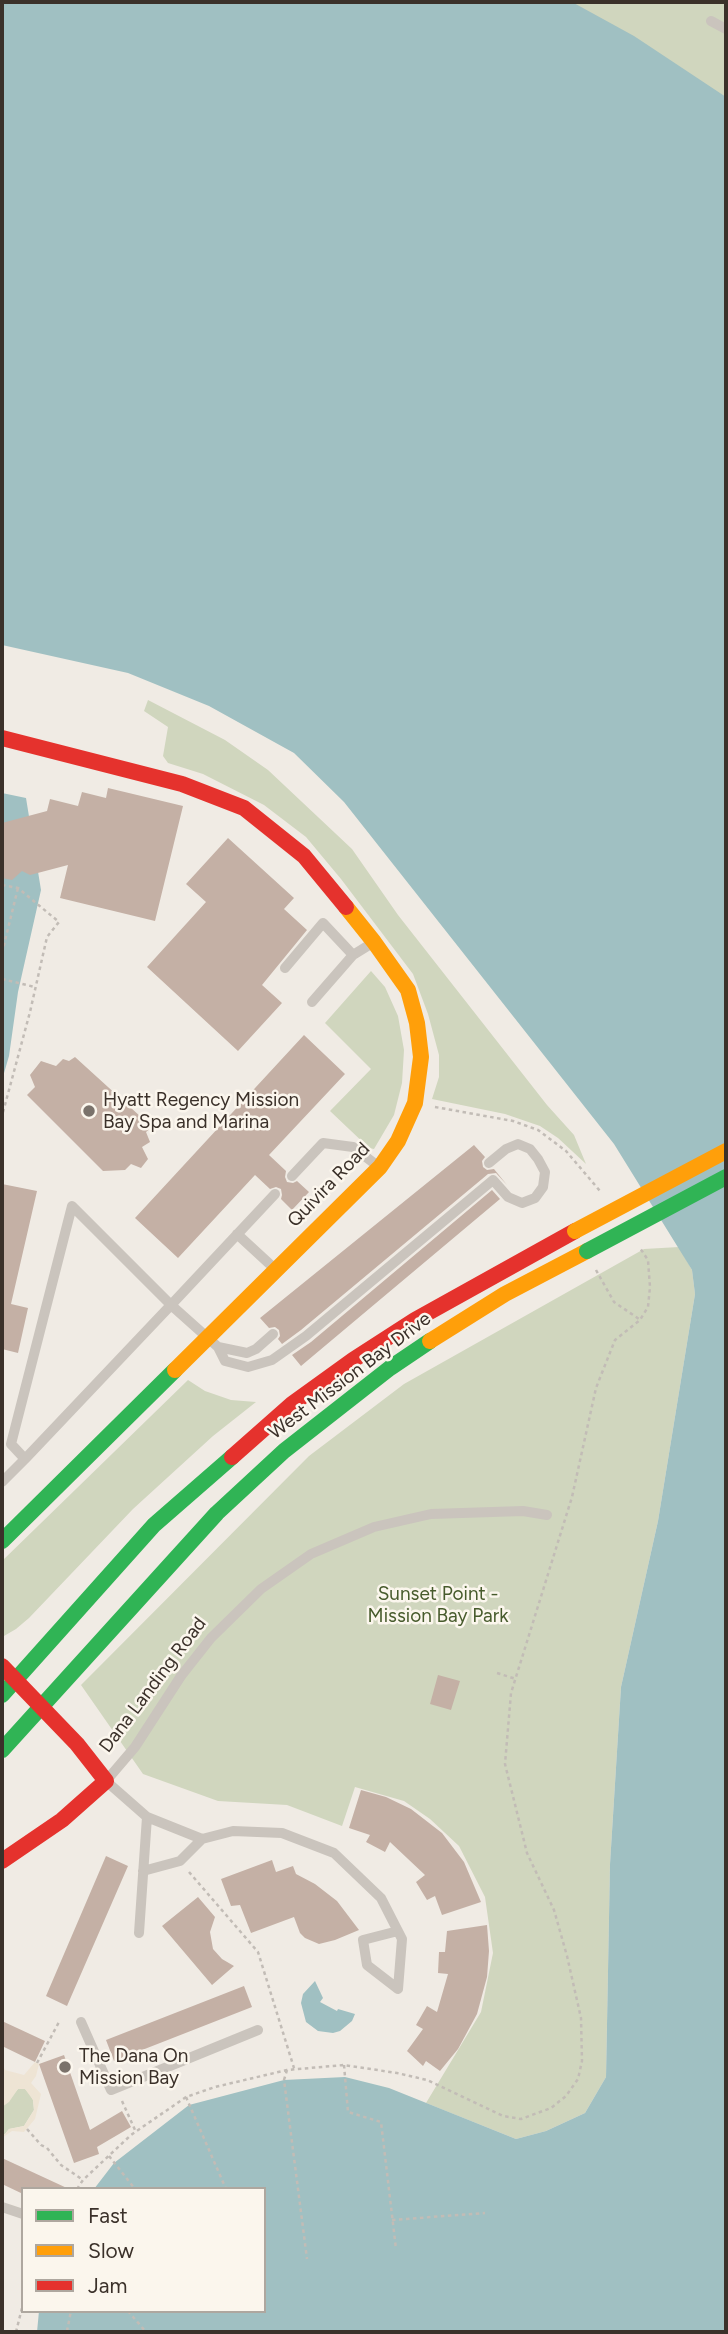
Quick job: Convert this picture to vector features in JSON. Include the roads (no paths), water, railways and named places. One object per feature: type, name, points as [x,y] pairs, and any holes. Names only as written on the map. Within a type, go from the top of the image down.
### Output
[{"type":"main road","name":"Quivira Road","points":[[2,738],[182,784],[244,808],[304,856],[374,942],[408,990],[417,1023],[421,1057],[415,1103],[398,1141],[380,1167],[276,1270],[213,1342],[2,1541]]},
{"type":"main road","name":"West Mission Bay Drive","points":[[2,1695],[154,1525],[292,1404],[415,1320],[726,1151]]},
{"type":"main road","name":"West Mission Bay Drive","points":[[2,1750],[217,1513],[284,1451],[390,1368],[505,1294],[590,1257],[726,1177]]},
{"type":"main road","points":[[2,1666],[77,1744],[106,1781]]},
{"type":"main road","name":"Dana Landing Road","points":[[2,1861],[62,1820],[106,1781]]},
{"type":"lane","points":[[711,21],[726,29]]},
{"type":"lane","points":[[285,968],[323,923],[353,955]]},
{"type":"lane","points":[[312,1002],[353,955],[374,942]]},
{"type":"lane","points":[[292,1176],[323,1143],[353,1147],[380,1167]]},
{"type":"lane","points":[[25,1459],[11,1444],[72,1206],[171,1305],[213,1342],[226,1361],[248,1367],[272,1360],[306,1336],[493,1180],[508,1197],[522,1203],[535,1198],[542,1187],[545,1172],[530,1149],[518,1144],[506,1149],[489,1163]]},
{"type":"lane","points":[[2,1482],[275,1194]]},
{"type":"lane","points":[[237,1234],[276,1270]]},
{"type":"lane","points":[[213,1342],[247,1353],[273,1334]]},
{"type":"lane","name":"Dana Landing Road","points":[[106,1781],[135,1747],[181,1676],[211,1638],[261,1589],[311,1554],[374,1527],[431,1514],[523,1511],[547,1515]]},
{"type":"lane","points":[[106,1781],[147,1817],[202,1839]]},
{"type":"lane","points":[[139,1933],[147,1817]]},
{"type":"lane","points":[[143,1871],[180,1861],[202,1839],[233,1831],[282,1833],[334,1853],[381,1898],[398,1931],[402,1939],[398,1989],[367,1965],[363,1940],[398,1931]]},
{"type":"lane","points":[[81,2022],[111,2091],[258,2030]]},
{"type":"lane","points":[[2,2207],[21,2213]]},
{"type":"water","points":[[2,2],[572,2],[634,36],[726,97],[726,2332],[37,2332],[39,2313],[266,2313],[266,2187],[96,2187],[114,2163],[189,2105],[284,2080],[345,2077],[389,2088],[516,2139],[546,2131],[585,2113],[606,2077],[610,1864],[621,1687],[658,1521],[695,1294],[692,1270],[614,1144],[344,802],[294,753],[209,706],[128,673],[2,645]]},
{"type":"water","points":[[2,793],[26,798],[41,890],[2,1080]]},
{"type":"water","points":[[315,1981],[323,1998],[320,2002],[337,2011],[338,2009],[355,2014],[352,2021],[340,2031],[318,2031],[306,2022],[301,2003],[303,1994]]},
{"type":"place","name":"Hyatt Regency Mission Bay Spa and Marina","points":[[89,1111]]},
{"type":"place","name":"The Dana On Mission Bay","points":[[65,2067]]},
{"type":"park label","name":"Sunset Point - Mission Bay Park","points":[[438,1605]]}]
